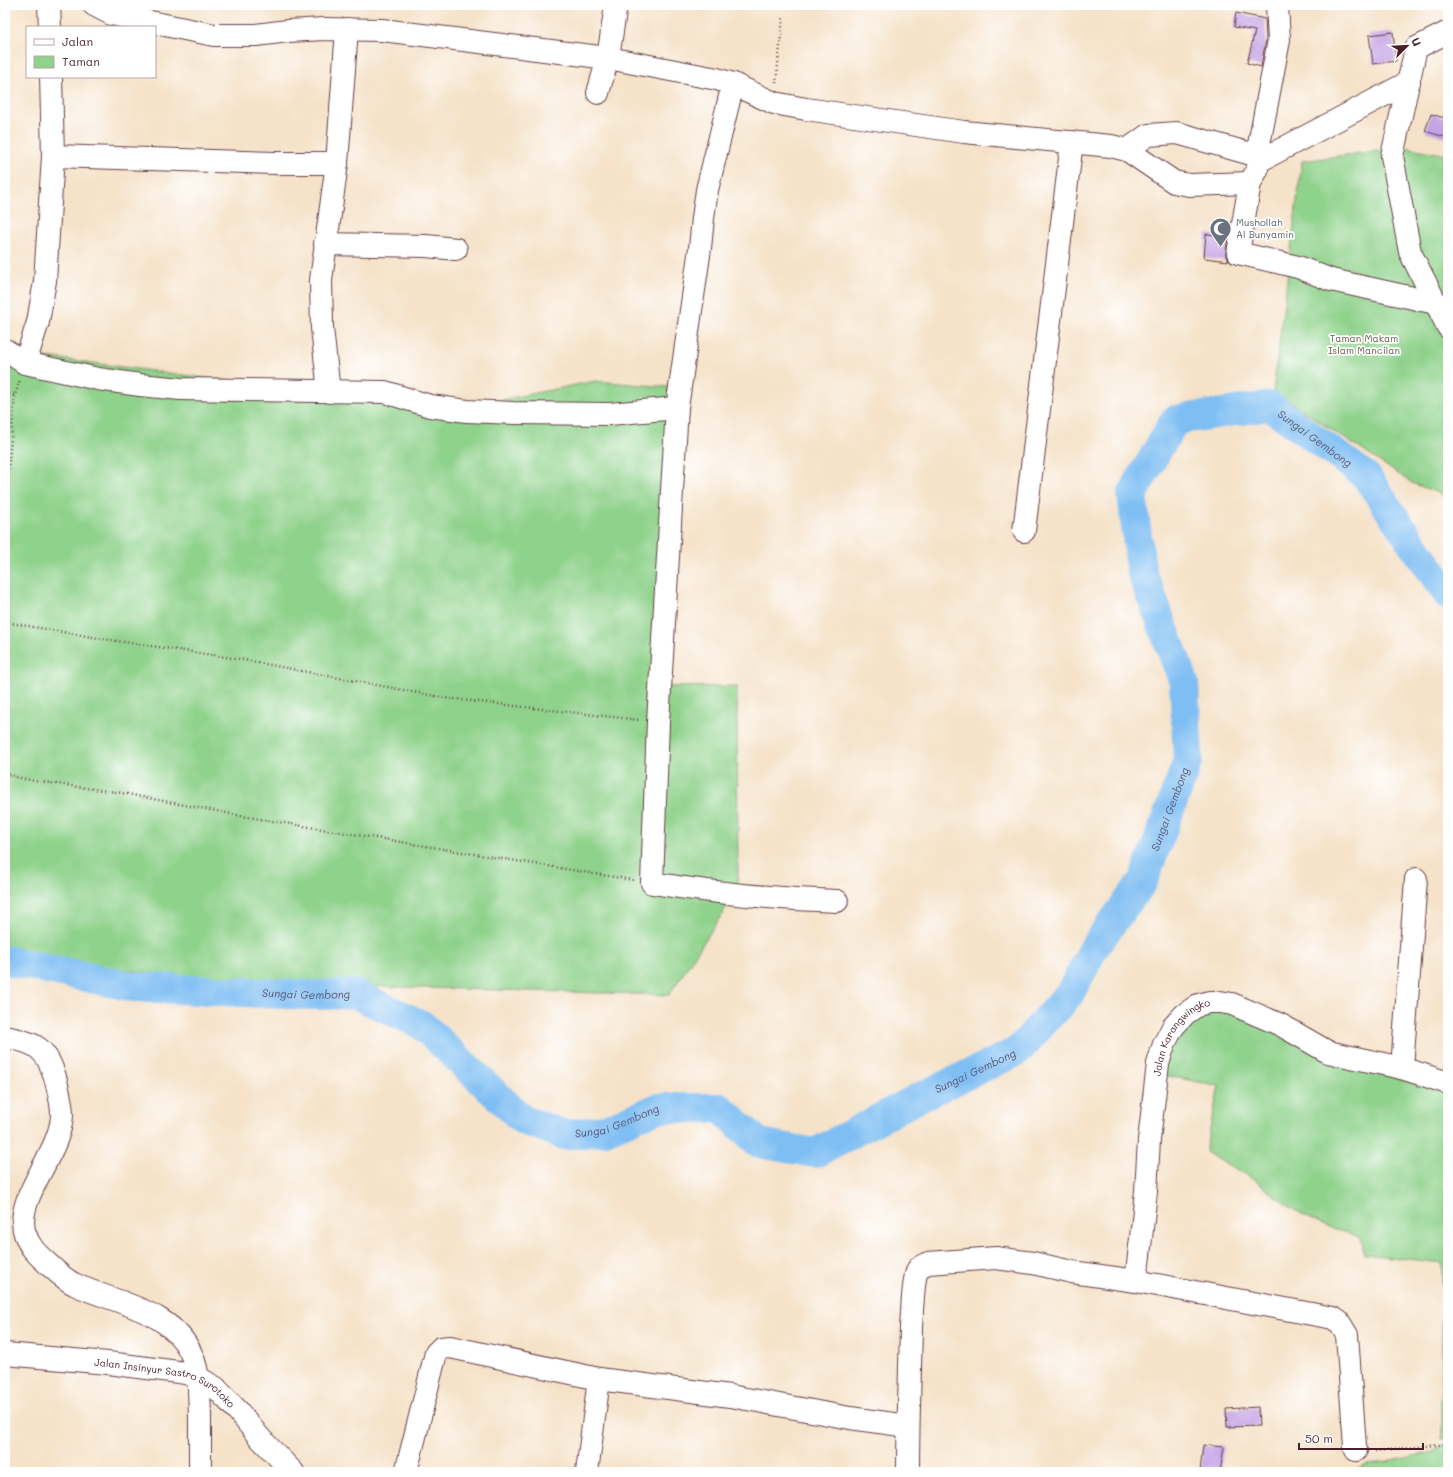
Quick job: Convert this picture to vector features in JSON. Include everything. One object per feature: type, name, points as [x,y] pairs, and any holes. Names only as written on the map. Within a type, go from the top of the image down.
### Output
[{"type":"street","points":[[49,5],[50,26]]},
{"type":"street","points":[[94,5],[111,14],[214,35],[256,35],[288,31],[347,29],[382,30],[608,58],[717,79],[733,84],[774,103],[806,109],[964,132],[1111,146],[1127,150],[1174,182],[1181,184],[1250,183]]},
{"type":"street","points":[[598,94],[608,58],[616,5]]},
{"type":"street","points":[[1277,5],[1280,40],[1261,156],[1250,183],[1238,253],[1298,267],[1331,280],[1436,303]]},
{"type":"street","points":[[330,392],[322,328],[321,280],[337,163],[347,29]]},
{"type":"street","points":[[1448,32],[1416,48],[1392,156],[1410,252],[1448,327]]},
{"type":"street","points":[[26,363],[38,322],[45,281],[53,156],[51,78]]},
{"type":"street","points":[[1127,150],[1148,134],[1177,133],[1261,156],[1408,82]]},
{"type":"street","points":[[733,84],[707,190],[702,218],[700,248],[677,408],[658,722],[652,883],[695,890],[768,898],[837,901]]},
{"type":"street","points":[[1024,531],[1072,142]]},
{"type":"street","points":[[53,156],[268,163],[337,163]]},
{"type":"street","points":[[325,244],[426,246],[456,249]]},
{"type":"street","points":[[5,350],[26,363],[98,379],[181,389],[385,392],[430,406],[467,411],[491,412],[609,414],[677,408]]},
{"type":"street","points":[[1402,1068],[1416,879]]},
{"type":"street","name":"Jalan Karangwingko","points":[[1136,1282],[1142,1238],[1149,1140],[1158,1064],[1164,1044],[1173,1027],[1185,1014],[1208,1002],[1232,1004],[1281,1025],[1328,1052],[1402,1068],[1448,1083]]},
{"type":"street","points":[[5,1037],[26,1041],[38,1047],[48,1058],[59,1090],[62,1115],[60,1128],[47,1162],[26,1202],[23,1215],[24,1231],[28,1244],[73,1284],[135,1307],[157,1317],[183,1339],[193,1357],[199,1378],[200,1472]]},
{"type":"street","points":[[908,1472],[912,1304],[918,1269],[928,1263],[996,1258],[1033,1263],[1072,1272],[1136,1282],[1333,1318],[1339,1322],[1347,1335],[1356,1450]]},
{"type":"street","points":[[406,1472],[436,1353],[441,1348],[450,1348],[599,1379],[730,1396],[850,1418],[908,1426]]},
{"type":"street","name":"Jalan Insinyur Sastro Surotoko","points":[[5,1354],[108,1363],[186,1373],[199,1378],[216,1388],[238,1411],[260,1438],[293,1472]]},
{"type":"street","points":[[587,1472],[599,1379]]},
{"type":"path","points":[[774,103],[783,18]]},
{"type":"path","points":[[5,505],[15,395],[26,363]]},
{"type":"path","points":[[5,394],[15,395]]},
{"type":"path","points":[[5,622],[112,641],[239,659],[445,698],[658,722]]},
{"type":"path","points":[[5,773],[35,781],[116,792],[242,816],[652,883]]},
{"type":"path","points":[[1356,1450],[1363,1453],[1448,1444]]},
{"type":"green space","name":"Taman Makam Islam Mancilan","points":[[1405,147],[1448,155],[1448,497],[1412,483],[1273,391],[1302,161]]},
{"type":"green space","points":[[5,349],[8,352],[297,390],[461,408],[595,381],[668,387],[665,687],[737,686],[738,890],[669,995],[221,982],[5,955]]},
{"type":"green space","points":[[1201,1010],[1232,1012],[1346,1064],[1435,1088],[1448,1093],[1448,1438],[1442,1439],[1442,1263],[1364,1254],[1361,1237],[1333,1229],[1300,1214],[1248,1176],[1205,1152],[1219,1086],[1158,1074],[1174,1032]]},
{"type":"green space","points":[[1448,1446],[1448,1472],[1351,1472],[1366,1464],[1387,1462],[1432,1452]]},
{"type":"building","points":[[1236,13],[1265,19],[1266,39],[1261,67],[1247,63],[1255,31],[1234,27]]},
{"type":"building","points":[[1393,32],[1396,61],[1373,64],[1369,35]]},
{"type":"building","points":[[1431,114],[1448,119],[1448,138],[1425,131]]},
{"type":"building","name":"Mushollah Al Bunyamin","points":[[1206,234],[1228,236],[1226,257],[1229,261],[1204,258]]},
{"type":"building","points":[[1258,1407],[1259,1426],[1227,1427],[1226,1409]]},
{"type":"building","points":[[1203,1445],[1224,1447],[1220,1472],[1200,1472]]},
{"type":"waterway","name":"Sungai Gembong","points":[[5,960],[134,987],[310,995],[355,994],[422,1025],[523,1120],[565,1135],[605,1130],[658,1108],[720,1108],[759,1143],[815,1153],[918,1098],[1018,1051],[1070,993],[1095,946],[1143,881],[1188,761],[1184,682],[1141,570],[1132,494],[1175,420],[1270,406],[1366,476],[1448,595]]},
{"type":"place","name":"Mushollah Al Bunyamin","points":[[1220,248]]}]
